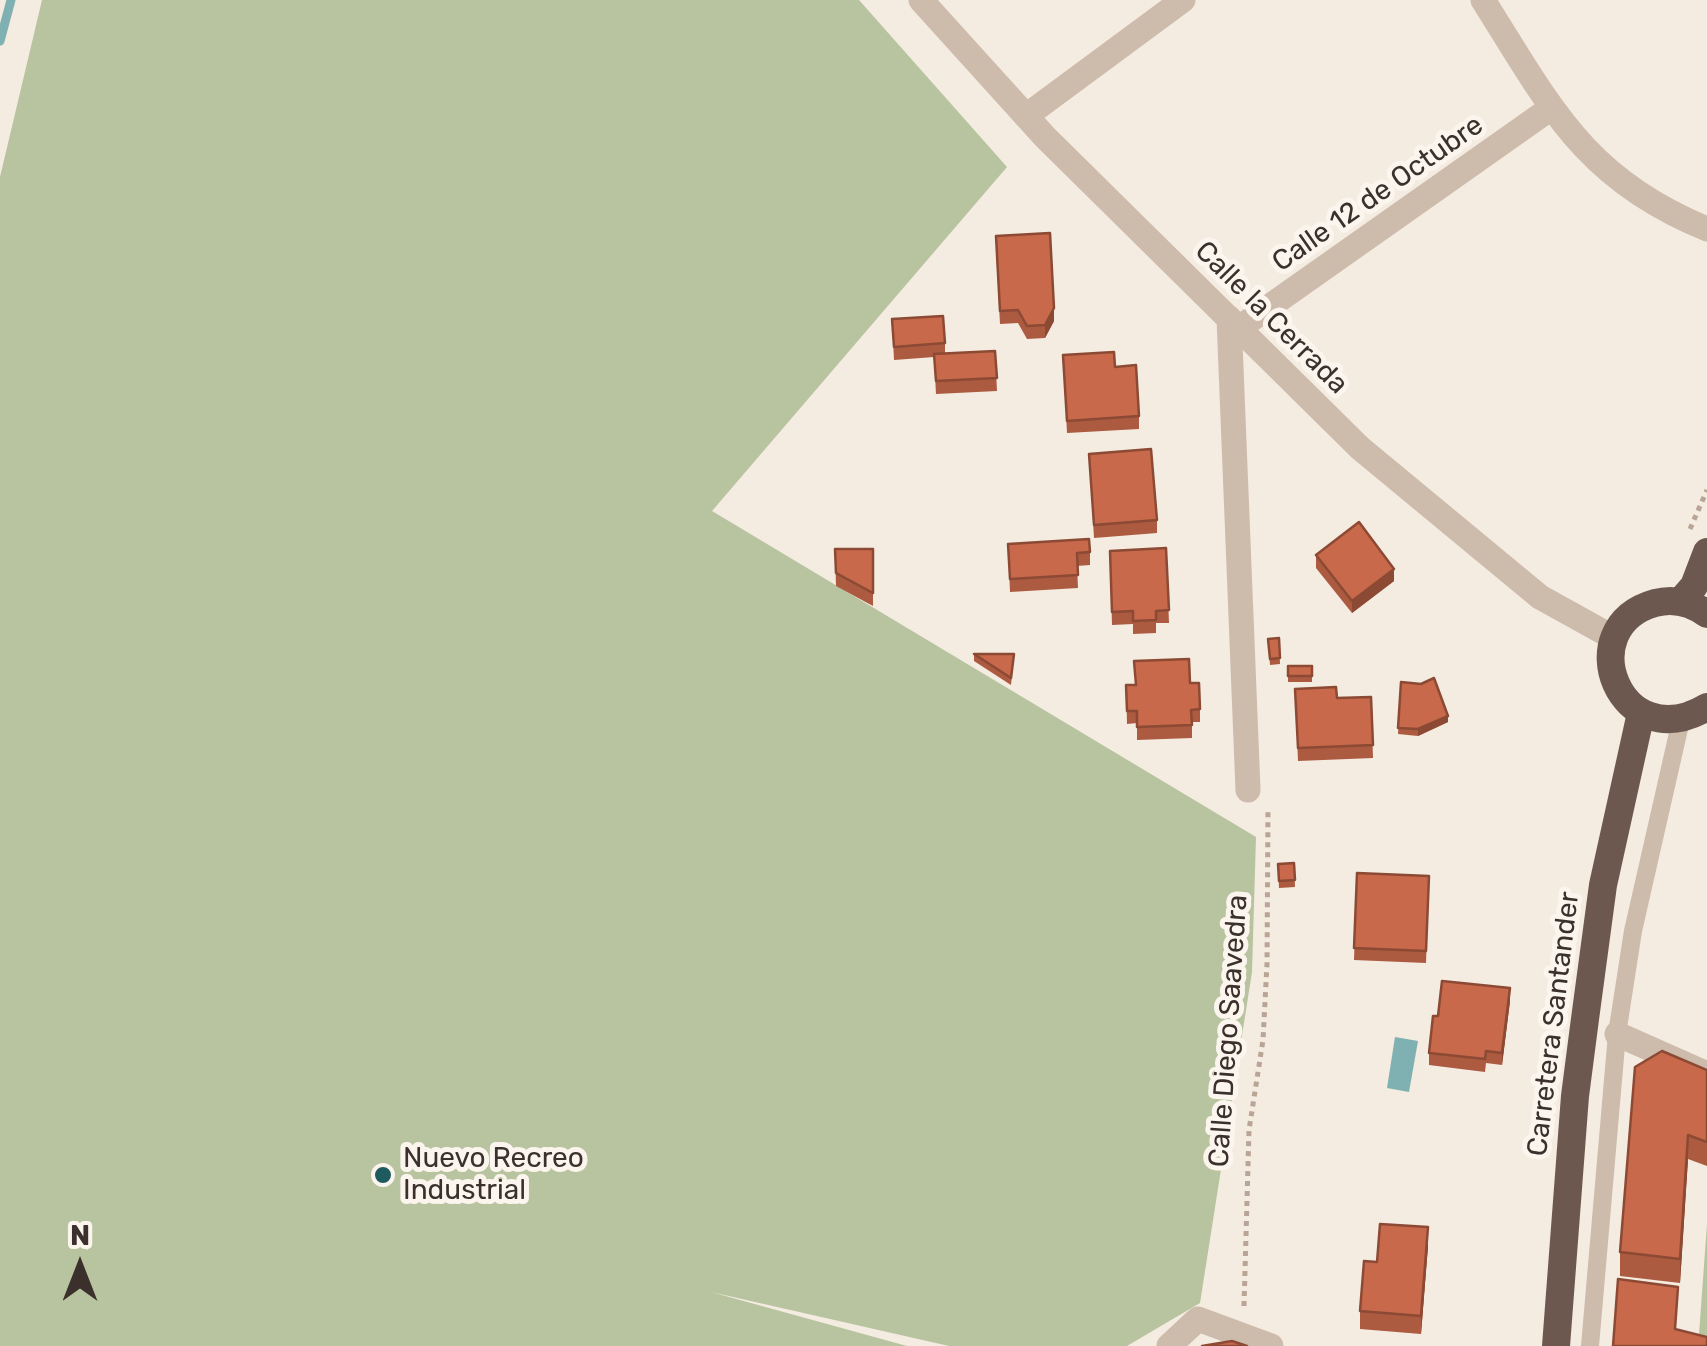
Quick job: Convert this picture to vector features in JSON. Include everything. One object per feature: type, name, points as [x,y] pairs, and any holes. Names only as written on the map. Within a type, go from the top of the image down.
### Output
[{"type":"highway","points":[[1680,602],[1694,586],[1695,547]]},
{"type":"highway","points":[[1707,614],[1680,602],[1662,601],[1646,606],[1630,615],[1614,638],[1610,665],[1615,684],[1626,701],[1642,713],[1657,719],[1681,720],[1707,707]]},
{"type":"highway","name":"Carretera Santander","points":[[1556,1346],[1575,1096],[1587,1000],[1603,885],[1642,713]]},
{"type":"street","name":"Calle la Cerrada","points":[[921,0],[1026,116],[1360,448],[1540,597],[1614,638]]},
{"type":"street","points":[[1026,116],[1182,0]]},
{"type":"street","points":[[1482,0],[1551,108],[1592,158],[1623,186],[1666,213],[1707,229]]},
{"type":"street","name":"Calle 12 de Octubre","points":[[1234,323],[1551,108]]},
{"type":"street","points":[[1234,323],[1248,790]]},
{"type":"street","points":[[1618,1034],[1707,1074]]},
{"type":"street","points":[[1169,1346],[1198,1318],[1271,1346]]},
{"type":"lane","points":[[1590,1346],[1618,1034],[1634,931],[1681,720]]},
{"type":"path","points":[[1695,547],[1707,490]]},
{"type":"path","name":"Calle Diego Saavedra","points":[[1243,1336],[1250,1130],[1263,1040],[1268,944],[1268,806],[1248,790]]},
{"type":"green space","points":[[42,0],[859,0],[1007,167],[712,511],[1256,837],[1252,972],[1200,1303],[1127,1346],[949,1346],[711,1292],[907,1346],[0,1346],[0,177]]},
{"type":"green space","points":[[1707,1224],[1707,1336],[1699,1334]]},
{"type":"water","points":[[1395,1037],[1418,1041],[1409,1092],[1387,1088]]},
{"type":"building","points":[[1050,233],[1054,308],[1045,325],[1027,326],[1018,310],[1000,311],[996,236]]},
{"type":"building","points":[[943,316],[945,343],[894,347],[892,319]]},
{"type":"building","points":[[995,351],[997,378],[936,381],[934,354]]},
{"type":"building","points":[[1114,352],[1115,367],[1136,365],[1139,416],[1067,421],[1063,355]]},
{"type":"building","points":[[1151,449],[1157,520],[1094,525],[1089,454]]},
{"type":"building","points":[[1359,522],[1394,569],[1352,601],[1316,555]]},
{"type":"building","points":[[1089,539],[1090,552],[1077,553],[1078,575],[1010,579],[1008,544]]},
{"type":"building","points":[[1166,548],[1169,610],[1156,611],[1156,620],[1133,621],[1133,611],[1112,612],[1110,551]]},
{"type":"building","points":[[835,549],[873,549],[873,593],[836,573]]},
{"type":"building","points":[[1279,638],[1280,658],[1270,659],[1268,639]]},
{"type":"building","points":[[974,654],[1014,654],[1011,678]]},
{"type":"building","points":[[1189,659],[1190,683],[1199,683],[1200,709],[1191,710],[1192,725],[1137,727],[1137,711],[1127,711],[1126,685],[1136,685],[1134,661]]},
{"type":"building","points":[[1288,666],[1312,666],[1312,676],[1288,676]]},
{"type":"building","points":[[1434,678],[1448,716],[1418,729],[1398,728],[1401,682],[1421,684]]},
{"type":"building","points":[[1336,687],[1337,698],[1371,697],[1373,745],[1298,748],[1295,689]]},
{"type":"building","points":[[1294,863],[1295,880],[1279,881],[1278,864]]},
{"type":"building","points":[[1357,873],[1429,876],[1426,951],[1354,948]]},
{"type":"building","points":[[1442,981],[1510,988],[1502,1053],[1486,1051],[1485,1059],[1429,1053]]},
{"type":"building","points":[[1662,1051],[1707,1070],[1707,1142],[1688,1135],[1680,1259],[1620,1252],[1635,1067]]},
{"type":"building","points":[[1380,1224],[1428,1227],[1421,1316],[1360,1311],[1364,1261],[1377,1262]]},
{"type":"building","points":[[1618,1279],[1678,1287],[1675,1329],[1707,1337],[1707,1346],[1613,1346]]},
{"type":"building","points":[[1232,1341],[1247,1346],[1202,1346]]},
{"type":"waterway","points":[[0,41],[11,0]]},
{"type":"place","name":"Nuevo Recreo Industrial","points":[[383,1175]]}]
